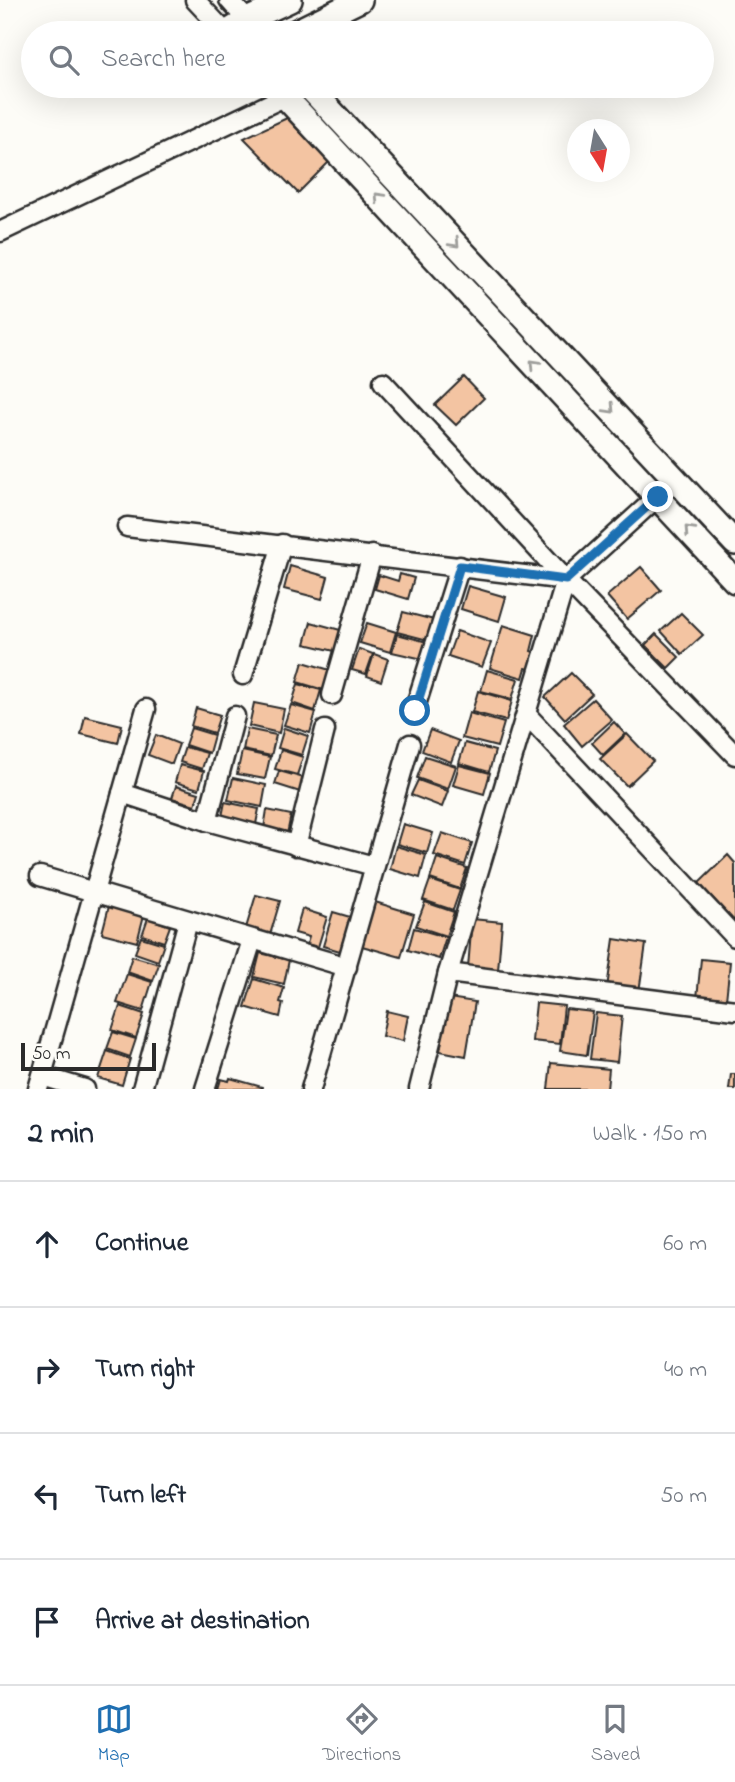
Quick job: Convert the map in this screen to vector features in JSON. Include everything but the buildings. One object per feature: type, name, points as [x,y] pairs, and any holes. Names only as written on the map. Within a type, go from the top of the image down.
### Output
[{"type":"street","points":[[195,0],[214,21]]},
{"type":"street","points":[[229,0],[248,21]]},
{"type":"street","points":[[261,21],[290,0]]},
{"type":"street","points":[[317,21],[360,0]]},
{"type":"street","points":[[0,232],[270,98]]},
{"type":"street","points":[[296,98],[735,580]]},
{"type":"street","points":[[319,98],[735,543]]},
{"type":"street","points":[[383,382],[566,580],[735,755]]},
{"type":"street","points":[[419,1089],[448,973],[566,580],[677,480]]},
{"type":"street","points":[[127,527],[566,580]]},
{"type":"street","points":[[243,675],[282,544]]},
{"type":"street","points":[[332,695],[372,555]]},
{"type":"street","points":[[415,711],[460,566]]},
{"type":"street","points":[[85,1089],[40,1082],[146,709]]},
{"type":"street","points":[[526,714],[735,937]]},
{"type":"street","points":[[207,821],[234,716]]},
{"type":"street","points":[[296,846],[326,730]]},
{"type":"street","points":[[311,1089],[410,744]]},
{"type":"street","points":[[122,793],[207,821],[374,866]]},
{"type":"street","points":[[40,876],[348,967]]},
{"type":"street","points":[[142,1089],[188,921]]},
{"type":"street","points":[[205,1089],[252,940]]},
{"type":"street","points":[[448,973],[735,1010]]},
{"type":"route","points":[[415,711],[460,566],[566,580],[658,497]]}]
